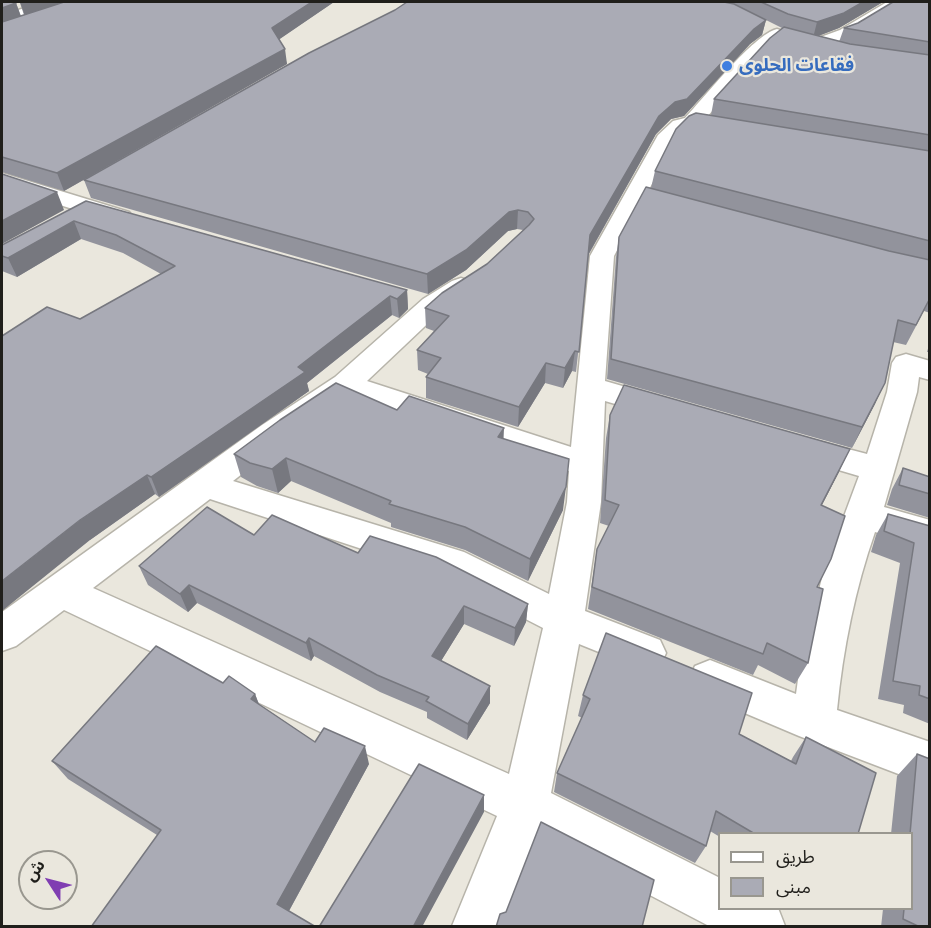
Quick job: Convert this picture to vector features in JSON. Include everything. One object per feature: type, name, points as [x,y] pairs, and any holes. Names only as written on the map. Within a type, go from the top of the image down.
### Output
[{"type":"street","points":[[2,20],[57,2]]},
{"type":"street","points":[[813,45],[846,33],[897,2]]},
{"type":"street","points":[[2,4],[22,11]]},
{"type":"street","points":[[2,31],[76,5]]},
{"type":"street","points":[[2,14],[38,8]]},
{"type":"street","points":[[477,927],[525,805],[564,620],[584,502],[590,387],[603,256],[646,197],[664,139],[680,125],[704,124],[758,49],[767,29],[845,53]]},
{"type":"street","points":[[2,180],[75,206],[146,224]]},
{"type":"street","points":[[2,634],[273,433],[346,384],[420,302],[484,269]]},
{"type":"street","points":[[814,722],[821,665],[840,580],[864,515],[903,392],[906,363],[930,370]]},
{"type":"street","points":[[346,384],[585,464]]},
{"type":"street","points":[[590,387],[693,417]]},
{"type":"street","points":[[774,440],[877,469]]},
{"type":"street","points":[[203,484],[451,563],[564,620],[814,722],[930,764]]},
{"type":"street","points":[[864,515],[930,534]]},
{"type":"street","points":[[62,591],[525,805],[718,904]]},
{"type":"street","points":[[728,910],[760,927]]},
{"type":"building","points":[[2,2],[11,2],[16,3],[2,8]]},
{"type":"building","points":[[64,2],[312,2],[272,28],[285,49],[57,173],[2,157],[2,22]]},
{"type":"building","points":[[407,2],[724,2],[734,4],[766,20],[754,29],[687,99],[675,102],[659,116],[590,235],[579,352],[575,351],[565,368],[546,363],[519,407],[426,377],[441,358],[417,350],[449,316],[425,308],[442,293],[487,264],[529,225],[534,219],[528,212],[518,210],[509,212],[466,250],[427,274],[84,180],[309,53]]},
{"type":"building","points":[[761,2],[863,2],[844,13],[817,22],[788,14]]},
{"type":"building","points":[[893,2],[930,2],[930,42],[844,28],[858,23]]},
{"type":"building","points":[[784,27],[850,44],[930,55],[930,135],[714,99],[770,38]]},
{"type":"building","points":[[696,113],[930,151],[930,241],[655,171],[676,129],[689,116]]},
{"type":"building","points":[[2,174],[57,192],[2,221]]},
{"type":"building","points":[[646,187],[930,260],[930,298],[916,325],[898,320],[885,383],[862,427],[611,359],[619,237]]},
{"type":"building","points":[[86,201],[407,290],[397,299],[390,296],[298,367],[305,372],[151,477],[147,475],[80,520],[2,581],[2,336],[47,307],[80,319],[175,266],[116,235],[74,221],[8,258],[2,256],[2,245]]},
{"type":"building","points":[[336,383],[397,410],[409,396],[504,428],[498,437],[569,459],[566,487],[530,559],[465,527],[389,504],[391,501],[286,458],[272,469],[250,463],[234,454]]},
{"type":"building","points":[[624,385],[850,449],[821,505],[845,516],[831,559],[817,587],[823,589],[808,663],[767,643],[763,654],[592,587],[597,549],[619,505],[605,500],[610,415]]},
{"type":"building","points":[[903,468],[930,477],[930,494],[899,485]]},
{"type":"building","points":[[207,507],[254,535],[272,515],[358,553],[370,536],[436,557],[528,604],[515,628],[464,606],[432,656],[490,686],[468,724],[426,701],[429,697],[377,675],[309,638],[306,643],[189,585],[180,594],[139,566]]},
{"type":"building","points":[[888,514],[930,526],[930,699],[919,695],[920,686],[893,681],[914,543],[884,531]]},
{"type":"building","points":[[606,633],[752,693],[739,734],[796,764],[806,737],[876,773],[859,832],[752,832],[716,811],[706,846],[557,773],[590,699],[583,695]]},
{"type":"building","points":[[156,646],[223,683],[229,676],[255,694],[251,699],[315,742],[324,728],[365,746],[277,904],[316,927],[91,927],[161,830],[52,761]]},
{"type":"building","points":[[917,754],[930,759],[930,927],[920,927],[903,919],[904,910],[913,910],[913,832],[910,832]]},
{"type":"building","points":[[419,764],[484,795],[413,927],[319,927]]},
{"type":"building","points":[[541,822],[654,880],[642,927],[496,927],[500,914],[506,912]]},
{"type":"place","name":"فقاعات الحلوى","points":[[727,66]]}]
